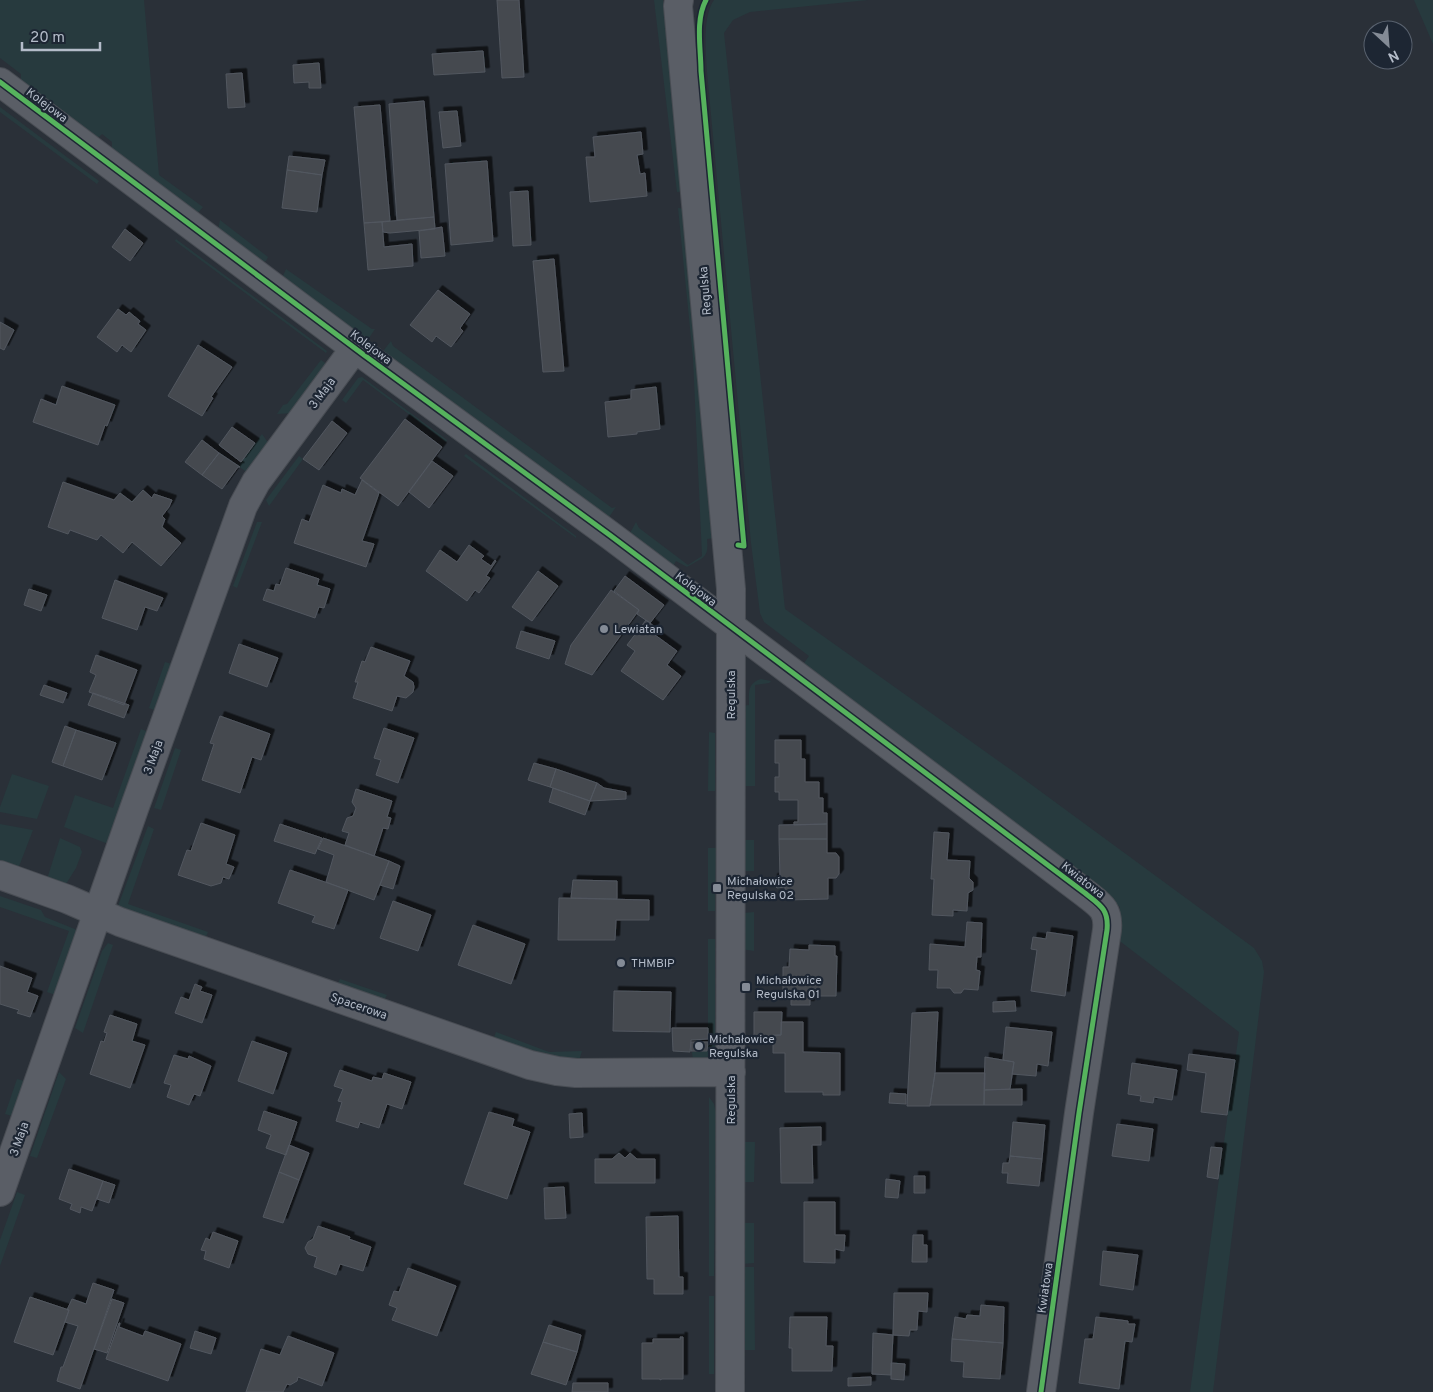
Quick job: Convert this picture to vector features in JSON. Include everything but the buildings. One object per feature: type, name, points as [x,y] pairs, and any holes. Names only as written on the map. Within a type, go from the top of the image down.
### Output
[{"type":"street","name":"Regulska","points":[[680,0],[678,6],[729,562],[731,627],[730,1392]]},
{"type":"street","name":"Kolejowa","points":[[0,82],[731,627]]},
{"type":"street","name":"3 Maja","points":[[0,1192],[243,506],[256,482],[356,348]]},
{"type":"street","name":"Kolejowa","points":[[682,590],[710,583],[720,575],[729,562]]},
{"type":"street","name":"Kwiatowa","points":[[731,627],[1085,893],[1107,913],[1107,930],[1041,1392]]},
{"type":"street","name":"Spacerowa","points":[[0,875],[67,899],[120,922],[530,1065],[557,1071],[582,1073],[731,1072]]},
{"type":"green space","points":[[0,0],[144,0],[159,175],[203,207],[197,214],[112,150],[112,142],[102,134],[94,138],[21,83],[21,74],[0,58]]},
{"type":"green space","points":[[654,0],[663,0],[672,56],[685,191],[677,192]]},
{"type":"green space","points":[[714,0],[868,0],[750,12],[733,20],[724,33],[785,609],[1021,777],[1254,948],[1262,961],[1264,972],[1213,1392],[1190,1392],[1239,1032],[1117,939],[1113,940],[1120,907],[802,666],[809,656],[764,622],[760,613],[751,543],[707,72],[706,25],[710,7]]},
{"type":"green space","points":[[1414,0],[1433,0],[1433,44]]},
{"type":"green space","points":[[0,107],[99,181],[97,184],[0,112]]},
{"type":"green space","points":[[678,208],[686,209],[715,538],[707,539],[707,550],[704,557],[687,567],[676,561],[672,568],[632,538],[630,533],[636,522],[639,528],[688,565],[702,556],[693,358]]},
{"type":"green space","points":[[220,220],[268,257],[266,261],[262,262],[218,229]]},
{"type":"green space","points":[[176,239],[327,351],[326,353],[175,241]]},
{"type":"green space","points":[[286,269],[372,329],[375,329],[369,338],[363,339],[282,278]]},
{"type":"green space","points":[[391,341],[393,346],[612,508],[616,507],[609,517],[604,517],[385,354],[384,350]]},
{"type":"green space","points":[[321,360],[328,365],[293,413],[277,414],[283,405],[287,404]]},
{"type":"green space","points":[[362,377],[447,440],[446,442],[363,380],[346,403],[342,400],[358,378]]},
{"type":"green space","points":[[262,434],[269,444],[248,473],[238,466]]},
{"type":"green space","points":[[466,454],[576,536],[576,538],[464,456]]},
{"type":"green space","points":[[299,456],[303,459],[269,506],[266,500]]},
{"type":"green space","points":[[257,522],[262,522],[237,588],[233,586]]},
{"type":"green space","points":[[165,662],[175,665],[159,712],[149,708]]},
{"type":"green space","points":[[761,679],[771,681],[755,685],[755,786],[741,786],[740,706],[749,705],[751,686]]},
{"type":"green space","points":[[141,729],[151,733],[111,845],[64,827],[75,795],[113,808]]},
{"type":"green space","points":[[709,732],[715,733],[715,791],[708,791]]},
{"type":"green space","points":[[175,748],[181,750],[161,810],[154,808]]},
{"type":"green space","points":[[12,774],[49,786],[37,819],[0,812],[0,807]]},
{"type":"green space","points":[[0,824],[33,830],[18,869],[0,862]]},
{"type":"green space","points":[[148,826],[154,829],[128,904],[208,932],[205,939],[136,915],[134,912],[133,915],[123,911],[118,906]]},
{"type":"green space","points":[[60,838],[80,847],[82,852],[76,868],[66,884],[47,879]]},
{"type":"green space","points":[[744,840],[754,840],[754,871],[741,871]]},
{"type":"green space","points":[[708,848],[716,848],[715,911],[708,911]]},
{"type":"green space","points":[[0,896],[41,910],[45,917],[82,932],[59,996],[47,992],[69,931],[0,907]]},
{"type":"green space","points":[[754,912],[754,951],[741,949],[744,913]]},
{"type":"green space","points":[[708,939],[715,939],[715,1052],[706,1058],[693,1060],[692,1052],[708,1051]]},
{"type":"green space","points":[[108,943],[113,945],[83,1033],[75,1028],[102,951]]},
{"type":"green space","points":[[340,979],[387,995],[383,1002],[339,986]]},
{"type":"green space","points":[[496,1032],[549,1052],[582,1051],[579,1061],[546,1056],[493,1040]]},
{"type":"green space","points":[[59,1072],[66,1079],[37,1158],[30,1156]]},
{"type":"green space","points":[[17,1079],[28,1082],[16,1117],[5,1114]]},
{"type":"green space","points":[[709,1097],[714,1104],[716,1113],[714,1276],[709,1276]]},
{"type":"green space","points":[[755,1142],[754,1182],[741,1182],[741,1144]]},
{"type":"green space","points":[[17,1192],[25,1195],[0,1266],[0,1240]]},
{"type":"green space","points":[[744,1223],[754,1223],[754,1263],[741,1264],[741,1225]]},
{"type":"green space","points":[[740,1267],[754,1267],[755,1350],[740,1350]]},
{"type":"green space","points":[[709,1296],[714,1296],[714,1374],[709,1374]]},
{"type":"cycle path","points":[[706,0],[701,16],[699,35],[701,71],[744,546],[738,545]]},
{"type":"cycle path","points":[[0,82],[364,355],[611,536],[1085,893],[1102,908],[1107,917],[1107,930],[1079,1113],[1041,1392]]},
{"type":"place","name":"Lewiatan","points":[[604,629]]},
{"type":"place","name":"Michałowice Regulska 02","points":[[717,888]]},
{"type":"place","name":"THMBIP","points":[[621,963]]},
{"type":"place","name":"Michałowice Regulska 01","points":[[746,987]]},
{"type":"place","name":"Michałowice Regulska","points":[[699,1046]]}]
